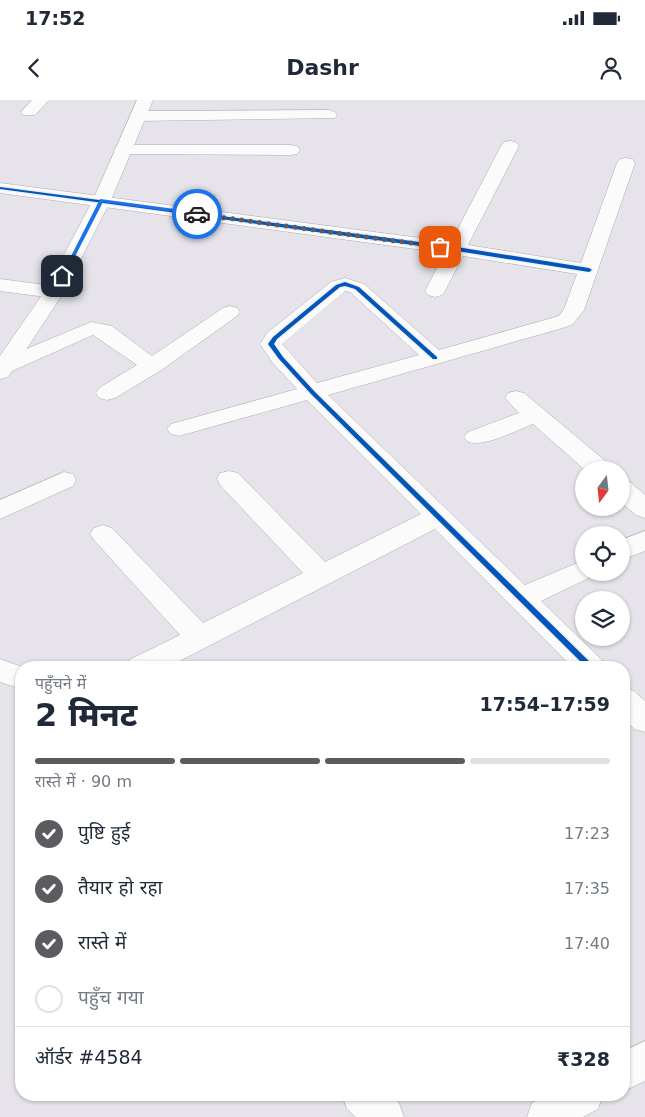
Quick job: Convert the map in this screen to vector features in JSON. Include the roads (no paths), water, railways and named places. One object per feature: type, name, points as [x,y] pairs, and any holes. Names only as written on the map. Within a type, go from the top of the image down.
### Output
[{"type":"street","points":[[29,112],[41,100]]},
{"type":"street","points":[[2,369],[54,292],[102,200],[141,108],[329,115]]},
{"type":"street","points":[[435,292],[510,146]]},
{"type":"street","points":[[123,150],[291,150]]},
{"type":"street","points":[[180,429],[566,320],[574,310],[626,163]]},
{"type":"street","points":[[0,188],[102,200],[457,249],[589,270]]},
{"type":"street","points":[[0,284],[54,292]]},
{"type":"street","points":[[435,358],[357,288],[352,285],[342,284],[275,338],[271,344],[281,358],[313,393],[585,661]]},
{"type":"street","points":[[107,393],[152,366],[230,312]]},
{"type":"street","points":[[2,369],[91,328],[104,331],[152,366]]},
{"type":"street","points":[[516,398],[590,461]]},
{"type":"street","points":[[476,437],[536,415]]},
{"type":"street","points":[[229,479],[321,575]]},
{"type":"street","points":[[0,510],[64,480]]},
{"type":"street","points":[[630,496],[645,509]]},
{"type":"street","points":[[153,661],[439,516]]},
{"type":"street","points":[[103,534],[199,637]]},
{"type":"street","points":[[630,547],[645,540]]},
{"type":"street","points":[[522,598],[575,573]]},
{"type":"street","points":[[0,670],[15,676]]},
{"type":"street","points":[[630,705],[645,720]]},
{"type":"street","points":[[367,1101],[385,1117]]},
{"type":"street","points":[[546,1117],[574,1101]]}]
